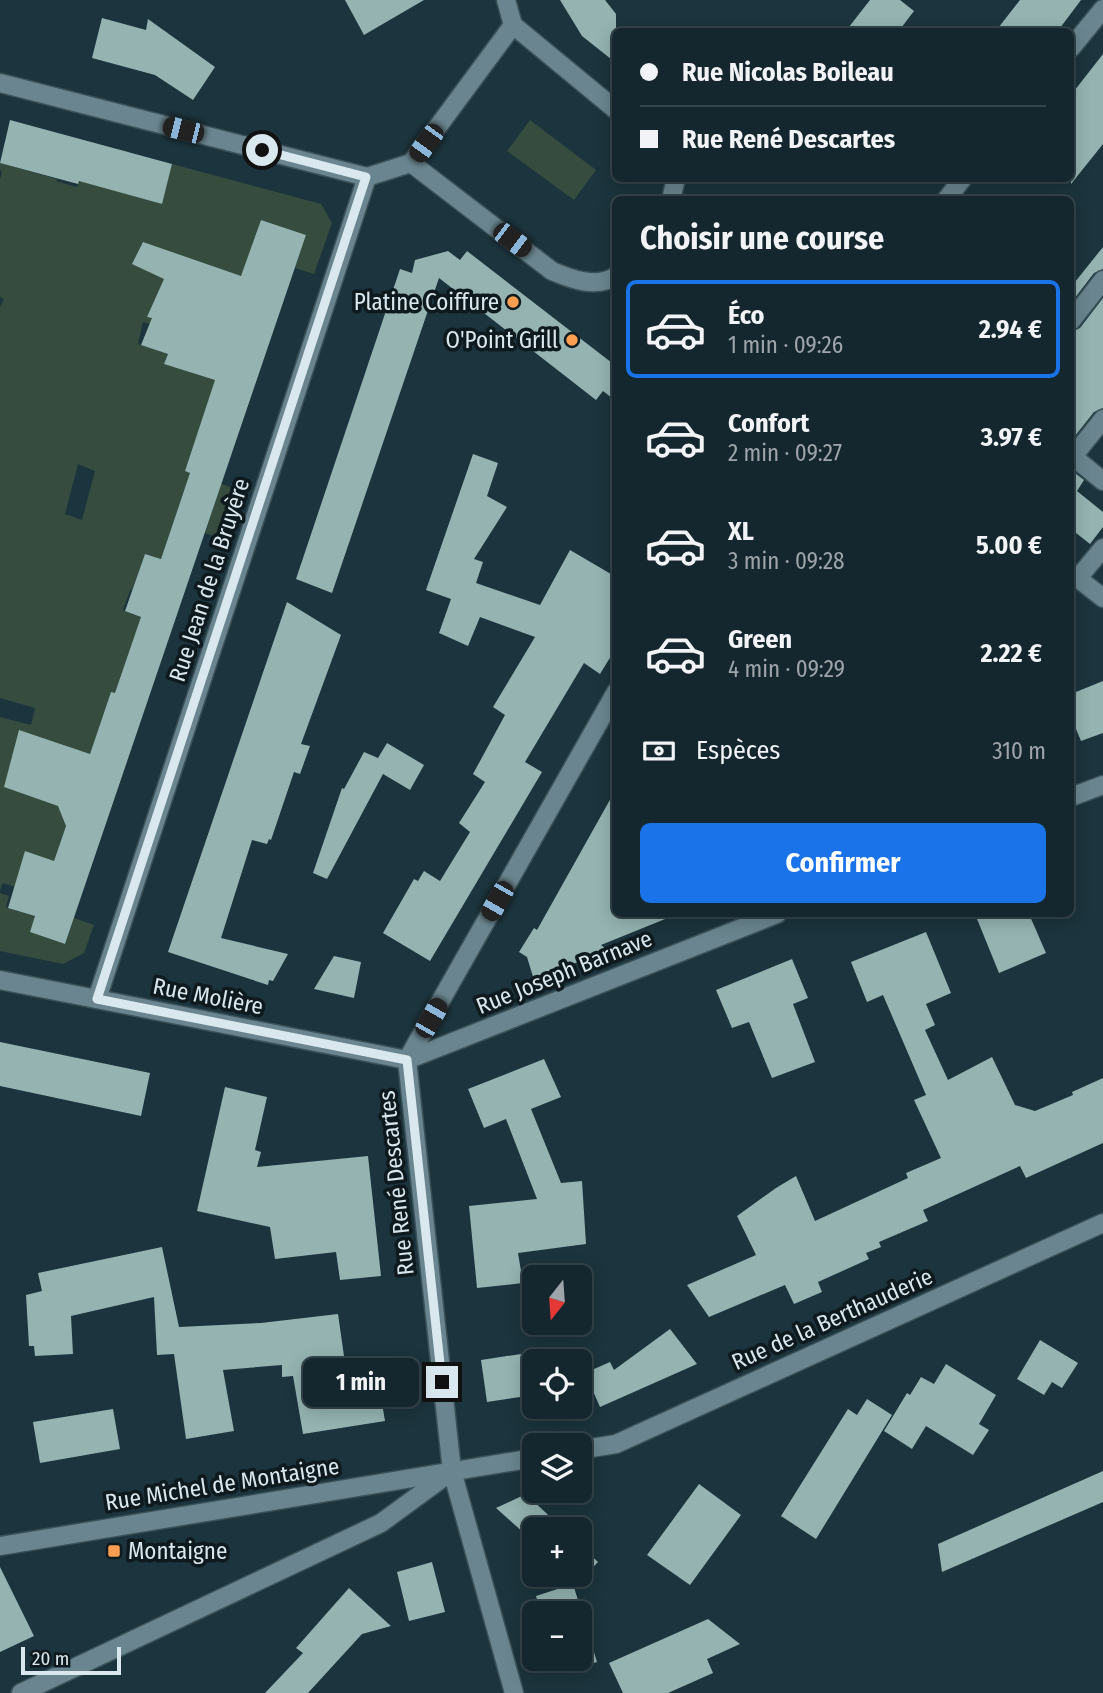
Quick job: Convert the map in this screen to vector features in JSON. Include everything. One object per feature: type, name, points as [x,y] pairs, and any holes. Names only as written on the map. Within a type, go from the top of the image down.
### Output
[{"type":"street","points":[[506,0],[513,25],[612,107]]},
{"type":"street","points":[[1074,44],[1103,9]]},
{"type":"street","points":[[0,83],[366,177],[411,163],[513,25]]},
{"type":"street","points":[[411,163],[552,271],[578,282],[612,279]]},
{"type":"street","name":"Rue Jean de la Bruyère","points":[[97,999],[366,177]]},
{"type":"street","points":[[949,196],[961,182]]},
{"type":"street","points":[[1074,317],[1103,280]]},
{"type":"street","points":[[1074,455],[1103,419]]},
{"type":"street","points":[[1074,459],[1103,481]]},
{"type":"street","points":[[1103,548],[1075,575],[1103,598]]},
{"type":"street","name":"Rue René Descartes","points":[[514,1693],[452,1471],[407,1060],[612,699]]},
{"type":"street","points":[[1074,796],[1103,785]]},
{"type":"street","name":"Rue Joseph Barnave","points":[[407,1060],[769,917]]},
{"type":"street","name":"Rue Molière","points":[[0,979],[407,1060]]},
{"type":"street","name":"Rue de la Berthauderie","points":[[592,1448],[616,1444],[1103,1223]]},
{"type":"street","points":[[21,1693],[381,1523],[452,1471],[522,1460]]},
{"type":"street","name":"Rue Michel de Montaigne","points":[[0,1546],[452,1471]]},
{"type":"green space","points":[[530,120],[596,170],[574,200],[507,151]]},
{"type":"green space","points":[[90,142],[129,152],[119,191],[161,204],[172,164],[321,204],[332,223],[314,274],[295,268],[306,235],[261,220],[250,252],[255,254],[213,345],[143,322],[138,344],[168,354],[164,364],[178,368],[219,371],[185,471],[241,491],[224,540],[205,533],[217,496],[186,485],[161,559],[145,554],[130,590],[123,610],[141,617],[120,695],[111,692],[30,932],[65,944],[74,918],[94,925],[84,953],[63,964],[0,951],[0,893],[9,896],[6,907],[20,912],[28,891],[3,883],[0,890],[0,717],[31,725],[35,708],[0,698],[0,307],[4,299],[0,297],[0,163],[77,187]],"holes":[[[78,464],[95,471],[82,520],[65,514]]]},
{"type":"building","points":[[345,0],[424,0],[364,35]]},
{"type":"building","points":[[560,0],[605,0],[616,14],[616,28],[612,28],[612,60],[582,36]]},
{"type":"building","points":[[870,0],[900,0],[914,11],[901,28],[848,28]]},
{"type":"building","points":[[1020,0],[1081,0],[1060,28],[998,28]]},
{"type":"building","points":[[102,18],[146,30],[148,19],[215,67],[193,100],[155,75],[92,58]]},
{"type":"building","points":[[1103,54],[1103,144],[1074,180],[1074,91]]},
{"type":"building","points":[[10,120],[172,164],[162,204],[0,163]]},
{"type":"building","points":[[261,220],[306,235],[65,944],[30,932],[35,916],[8,908],[25,851],[54,861],[66,826],[58,806],[4,787],[19,730],[90,754],[111,692],[115,693],[141,617],[125,611],[145,554],[161,559],[190,473],[185,471],[215,380],[164,364],[168,354],[141,345],[152,318],[147,317],[164,279],[132,264],[143,242],[241,276]]},
{"type":"building","points":[[1103,247],[1103,269],[1094,273],[1074,299],[1074,283]]},
{"type":"building","points":[[448,251],[460,260],[467,251],[612,363],[612,398],[603,391],[596,400],[439,278],[332,593],[296,579],[400,269],[412,273],[415,260]]},
{"type":"building","points":[[1103,298],[1103,408],[1094,412],[1074,437],[1074,331],[1080,328]]},
{"type":"building","points":[[473,454],[498,463],[487,496],[507,507],[474,559],[483,562],[476,583],[540,605],[570,550],[612,575],[612,654],[600,674],[584,663],[525,762],[542,772],[430,961],[383,933],[414,879],[418,881],[424,871],[440,881],[470,832],[459,823],[485,782],[473,774],[505,715],[493,707],[535,637],[480,617],[468,646],[439,633],[451,599],[426,590]]},
{"type":"building","points":[[1074,472],[1084,480],[1077,491],[1103,512],[1103,527],[1090,544],[1074,531]]},
{"type":"building","points":[[287,602],[341,635],[301,744],[310,746],[300,774],[294,772],[271,840],[269,839],[267,844],[252,840],[221,938],[288,954],[268,985],[168,952]]},
{"type":"building","points":[[1103,681],[1103,733],[1081,741],[1074,724],[1074,693]]},
{"type":"building","points":[[387,743],[424,765],[410,790],[383,774],[327,879],[313,873],[342,788],[344,789],[364,752],[378,758]]},
{"type":"building","points":[[612,796],[612,917],[670,917],[601,945],[607,950],[534,980],[527,957],[519,952],[534,928],[537,930]]},
{"type":"building","points":[[976,917],[1030,917],[1046,953],[999,973]]},
{"type":"building","points":[[926,932],[951,993],[926,1004],[935,1025],[925,1030],[948,1080],[992,1057],[1015,1105],[1035,1111],[1073,1095],[1072,1092],[1103,1078],[1103,1143],[1026,1178],[1020,1166],[923,1210],[928,1221],[879,1242],[881,1247],[866,1253],[869,1259],[818,1282],[822,1292],[794,1304],[785,1285],[709,1317],[687,1285],[756,1255],[737,1216],[776,1188],[796,1176],[815,1221],[908,1178],[906,1173],[941,1158],[914,1100],[926,1095],[883,995],[867,1002],[851,962]]},
{"type":"building","points":[[334,956],[361,962],[354,998],[314,989]]},
{"type":"building","points":[[792,959],[808,998],[793,1004],[815,1062],[772,1078],[749,1022],[732,1028],[716,990]]},
{"type":"building","points":[[0,1042],[150,1073],[141,1116],[0,1086]]},
{"type":"building","points":[[544,1059],[561,1097],[531,1109],[561,1183],[582,1181],[586,1244],[518,1253],[522,1283],[477,1288],[469,1206],[537,1199],[506,1119],[484,1128],[468,1089]]},
{"type":"building","points":[[225,1087],[267,1097],[255,1150],[261,1152],[257,1167],[368,1156],[381,1276],[340,1280],[336,1252],[275,1259],[270,1227],[197,1211]]},
{"type":"building","points":[[162,1247],[179,1327],[261,1323],[338,1314],[348,1384],[378,1379],[385,1421],[303,1434],[293,1376],[282,1377],[282,1365],[223,1370],[234,1431],[186,1439],[174,1354],[157,1355],[154,1297],[71,1316],[73,1354],[35,1356],[34,1346],[29,1346],[26,1295],[42,1291],[38,1273]]},
{"type":"building","points":[[670,1329],[697,1364],[600,1407],[592,1389],[592,1370],[610,1362],[614,1370]]},
{"type":"building","points":[[1040,1340],[1078,1363],[1062,1388],[1052,1382],[1044,1395],[1017,1379]]},
{"type":"building","points":[[522,1354],[522,1397],[487,1402],[481,1360]]},
{"type":"building","points":[[946,1364],[996,1395],[979,1424],[989,1430],[973,1455],[926,1426],[912,1449],[884,1431],[907,1393],[910,1395],[921,1377],[934,1384]]},
{"type":"building","points":[[867,1399],[892,1415],[816,1539],[781,1516],[848,1409],[857,1415]]},
{"type":"building","points":[[113,1409],[120,1449],[40,1463],[33,1422]]},
{"type":"building","points":[[1103,1471],[1103,1502],[942,1572],[938,1544]]},
{"type":"building","points":[[699,1484],[741,1515],[690,1585],[647,1555]]},
{"type":"building","points":[[522,1496],[522,1503],[536,1503],[550,1517],[522,1517],[522,1531],[496,1508]]},
{"type":"building","points":[[592,1556],[598,1562],[592,1568]]},
{"type":"building","points":[[432,1562],[445,1612],[409,1621],[397,1572]]},
{"type":"building","points":[[0,1567],[34,1636],[0,1652]]},
{"type":"building","points":[[564,1587],[574,1587],[578,1601],[537,1601],[536,1596]]},
{"type":"building","points":[[349,1588],[391,1626],[362,1634],[308,1693],[265,1693],[303,1653],[296,1648]]},
{"type":"building","points":[[708,1619],[740,1644],[707,1659],[713,1673],[668,1693],[623,1693],[609,1663]]},
{"type":"building","points":[[592,1646],[597,1662],[592,1663]]},
{"type":"place","name":"Platine Coiffure","points":[[513,302]]},
{"type":"place","name":"O'Point Grill","points":[[572,340]]},
{"type":"place","name":"Montaigne","points":[[114,1551]]},
{"type":"route","points":[[262,150],[366,177],[97,999],[407,1060],[442,1382]]}]
